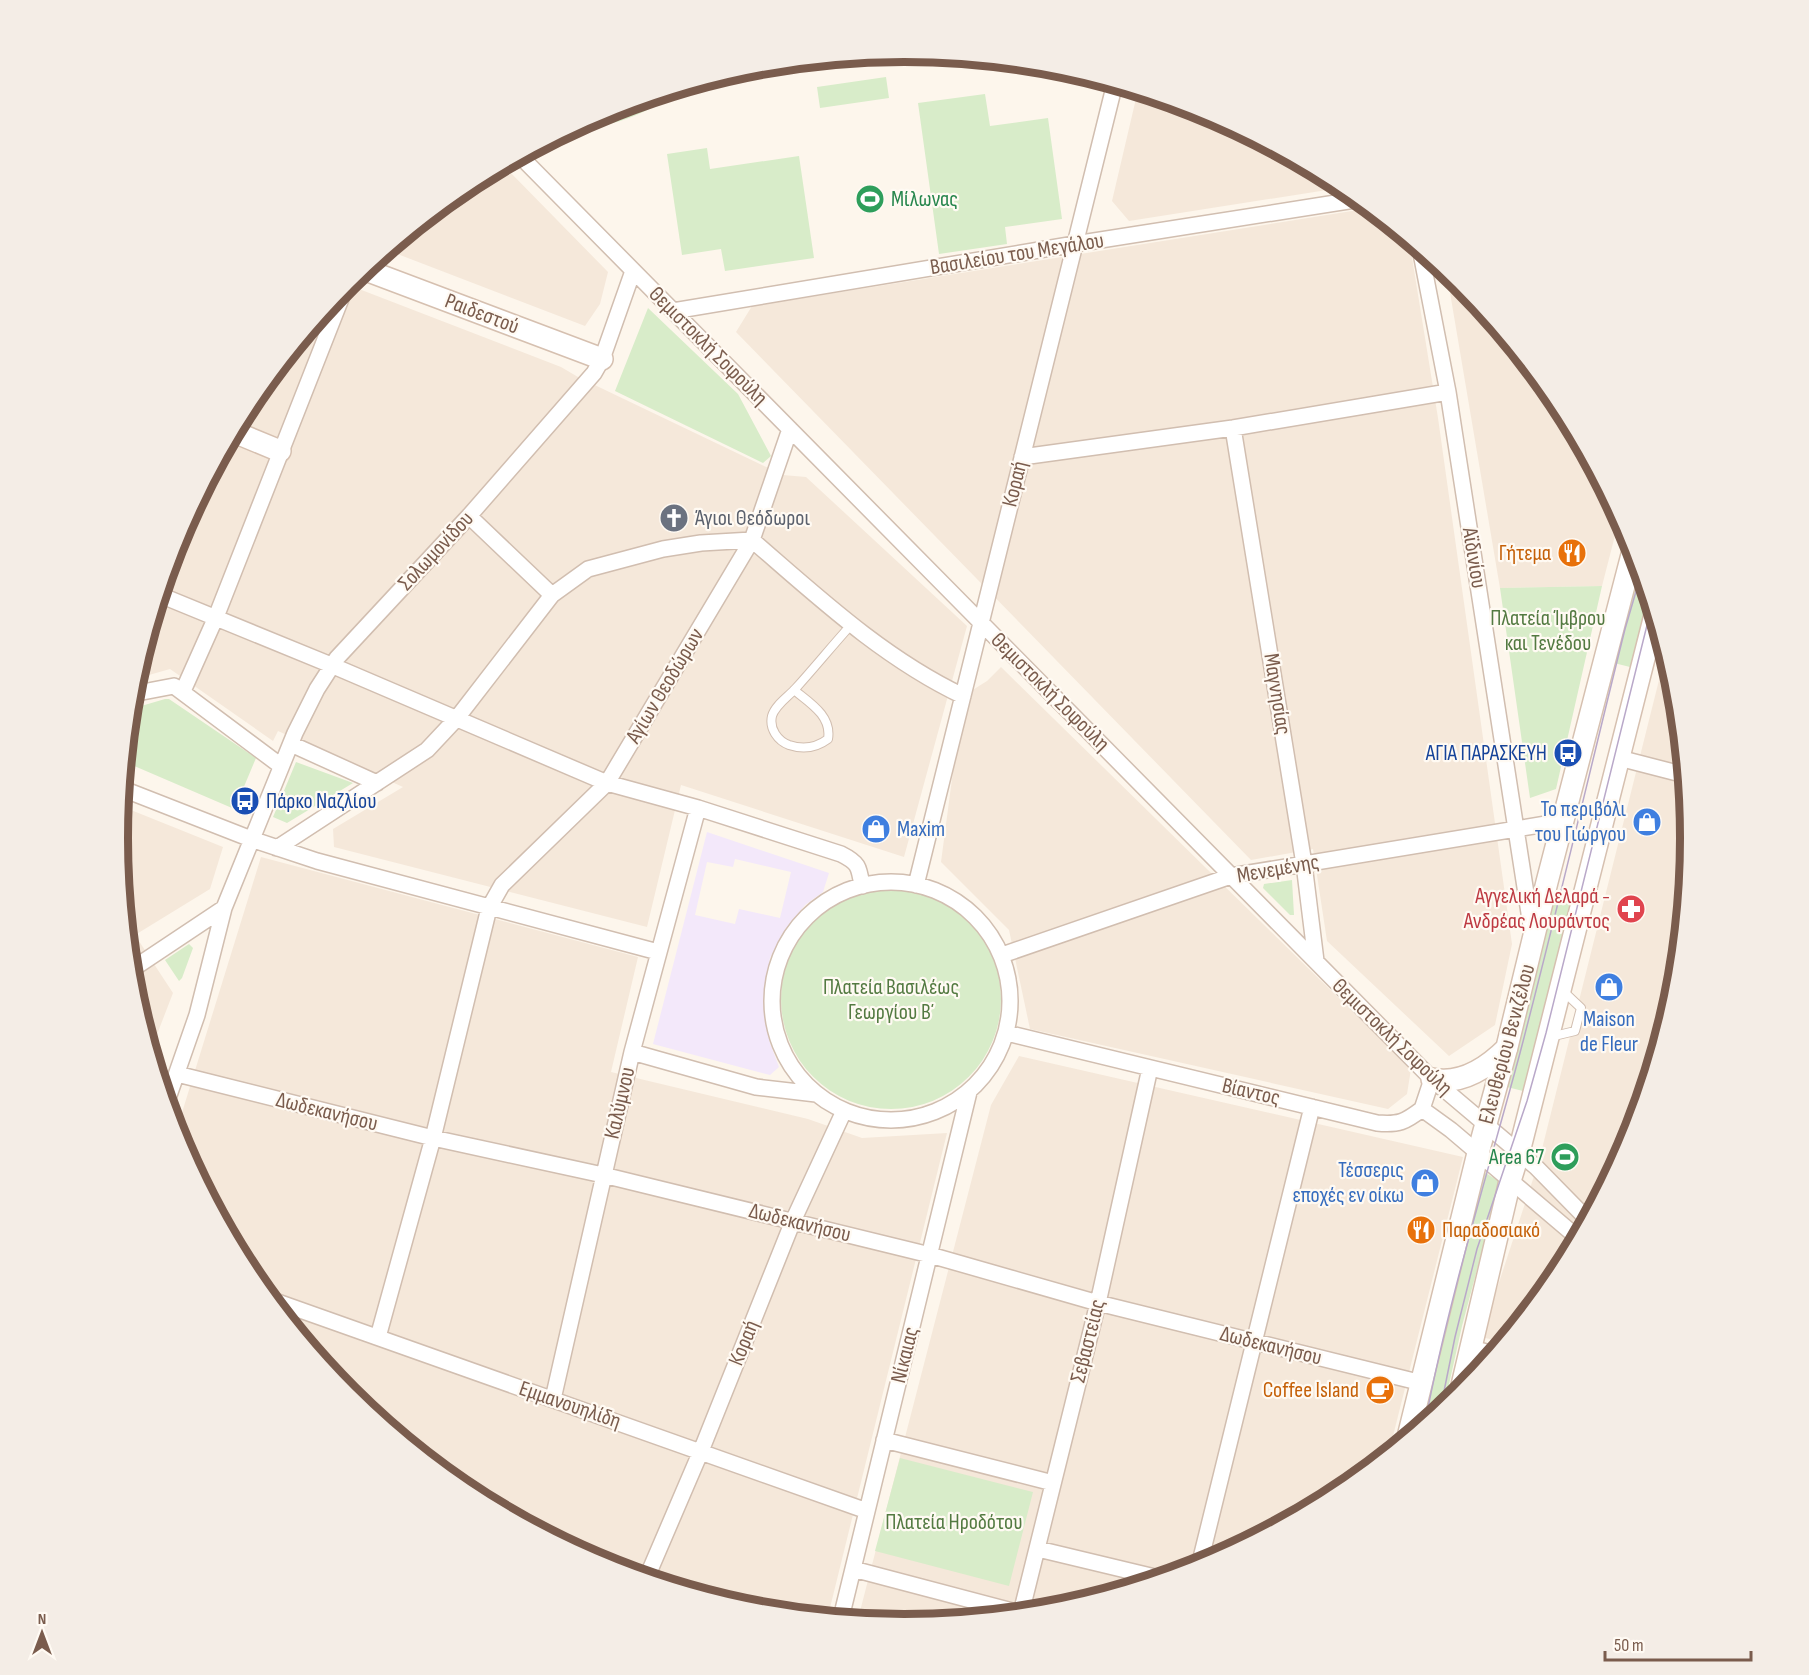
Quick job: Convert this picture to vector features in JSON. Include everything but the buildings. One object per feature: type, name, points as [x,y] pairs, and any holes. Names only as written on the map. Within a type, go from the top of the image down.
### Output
[{"type":"main road","name":"Ραιδεστού","points":[[372,273],[602,359]]},
{"type":"main road","points":[[241,435],[280,451]]},
{"type":"main road","name":"Ελευθερίου Βενιζέλου","points":[[1411,1425],[1547,882],[1630,566]]},
{"type":"main road","name":"Ελευθερίου Βενιζέλου","points":[[1465,1373],[1510,1181],[1652,629]]},
{"type":"main road","points":[[1432,1079],[1454,1080],[1471,1074],[1491,1064],[1507,1047]]},
{"type":"street","name":"Κοραή","points":[[916,885],[1113,90]]},
{"type":"street","name":"Θεμιστοκλή Σοφούλη","points":[[525,161],[1432,1079],[1519,1152],[1583,1215]]},
{"type":"street","name":"Βασιλείου του Μεγάλου","points":[[673,311],[1348,201]]},
{"type":"street","name":"Αϊδινίου","points":[[1422,260],[1448,392],[1534,940]]},
{"type":"street","name":"Σολωμονίδου","points":[[171,1090],[197,1015],[224,908],[281,766],[306,710],[331,665],[469,516],[581,390],[602,359],[633,271]]},
{"type":"street","points":[[183,691],[216,617],[337,309]]},
{"type":"street","points":[[1022,457],[1233,428],[1448,392]]},
{"type":"street","name":"Μαγνησίας","points":[[1233,428],[1304,864],[1316,961]]},
{"type":"street","name":"Αγίων Θεοδώρων","points":[[378,1337],[433,1138],[489,908],[502,885],[607,783],[752,540],[790,429]]},
{"type":"street","points":[[469,516],[552,595]]},
{"type":"street","points":[[277,848],[427,750],[457,718],[552,595],[588,569],[641,553],[701,543],[752,540],[851,625],[935,683],[963,696]]},
{"type":"street","points":[[167,598],[607,783],[698,808],[841,854],[855,861],[860,869],[862,886]]},
{"type":"street","points":[[142,692],[174,686],[281,766]]},
{"type":"street","points":[[291,744],[377,783]]},
{"type":"street","points":[[1619,758],[1678,773]]},
{"type":"street","points":[[130,792],[250,839],[317,861],[658,952]]},
{"type":"street","name":"Καλύμνου","points":[[553,1399],[632,1052],[698,808]]},
{"type":"street","name":"Μενεμένης","points":[[1002,955],[1231,876],[1564,821]]},
{"type":"street","points":[[889,882],[916,885],[952,899],[968,910],[993,938],[1002,955],[1010,986],[1011,1010],[1007,1033],[995,1061],[983,1077],[969,1092],[948,1106],[925,1116],[900,1120],[875,1119],[844,1111],[816,1094],[790,1064],[780,1046],[773,1013],[774,978],[791,936],[822,904],[841,893],[862,886],[889,882]]},
{"type":"street","points":[[139,965],[224,908]]},
{"type":"street","name":"Βίαντος","points":[[1007,1033],[1377,1123],[1391,1125],[1405,1122],[1422,1109]]},
{"type":"street","points":[[632,1052],[756,1088],[816,1094]]},
{"type":"street","name":"Σεβαστείας","points":[[1023,1604],[1098,1303],[1150,1068]]},
{"type":"street","name":"Δωδεκανήσου","points":[[177,1074],[433,1138],[603,1175],[930,1255],[1098,1303],[1422,1383]]},
{"type":"street","points":[[1432,1079],[1422,1109],[1572,1233]]},
{"type":"street","name":"Νίκαιας","points":[[843,1611],[969,1092]]},
{"type":"street","points":[[1202,1553],[1312,1107]]},
{"type":"street","name":"Κοραή","points":[[650,1570],[701,1451],[793,1221],[844,1111]]},
{"type":"street","name":"Εμμανουηλίδη","points":[[285,1305],[867,1511]]},
{"type":"street","points":[[1471,1348],[1485,1352]]},
{"type":"street","points":[[885,1440],[1053,1483]]},
{"type":"street","points":[[1038,1549],[1145,1575]]},
{"type":"street","points":[[853,1569],[1000,1608]]},
{"type":"lane","points":[[794,690],[828,721],[830,730],[828,739],[820,745],[808,748],[791,746],[778,740],[772,728],[772,716],[783,701],[851,625]]},
{"type":"shaded area","points":[[1003,68],[1056,76],[1075,81]]},
{"type":"shaded area","points":[[1136,98],[1201,121],[1248,142],[1293,165],[1332,189],[1129,221],[1112,201]]},
{"type":"shaded area","points":[[508,170],[608,272],[600,304],[585,326],[394,253],[473,192]]},
{"type":"shaded area","points":[[1360,210],[1411,250],[1438,418],[1512,944],[1495,1025],[1449,1056],[1327,941],[1313,849],[1251,860],[736,332],[752,306]]},
{"type":"shaded area","points":[[1449,285],[1488,326],[1550,406],[1577,450],[1616,530],[1602,586],[1500,588]]},
{"type":"shaded area","points":[[357,288],[561,367],[783,475],[806,477],[967,626],[904,857],[681,785],[647,927],[334,847],[333,829],[403,787],[278,731],[273,741],[170,669],[145,676],[170,588],[209,494],[232,449],[259,406],[321,326]]},
{"type":"shaded area","points":[[1001,667],[1411,1069],[1407,1094],[1388,1109],[1030,1029],[1009,930],[941,862],[963,696],[987,681]]},
{"type":"shaded area","points":[[1662,669],[1674,736],[1681,838],[1674,939],[1666,989],[1654,1038],[1621,1134],[1577,1226],[1550,1269],[1495,1340],[1481,1337],[1539,1161]]},
{"type":"shaded area","points":[[129,809],[223,847],[210,889],[135,935],[173,993],[155,1039],[143,989],[135,939],[130,888]]},
{"type":"shaded area","points":[[707,832],[829,873],[823,892],[805,905],[786,928],[770,958],[764,991],[765,1021],[779,1067],[770,1075],[653,1044]],"holes":[[[735,859],[791,872],[780,918],[739,909],[735,924],[695,915],[707,862],[733,867]]]},
{"type":"shaded area","points":[[261,857],[638,957],[611,1072],[808,1119],[862,1138],[947,1133],[830,1610],[753,1599],[704,1587],[608,1554],[516,1510],[473,1483],[432,1453],[356,1386],[289,1310],[259,1269],[232,1226],[209,1181],[181,1116]]},
{"type":"shaded area","points":[[1019,1056],[1463,1157],[1392,1441],[1377,1453],[1336,1483],[1292,1510],[1248,1533],[1154,1572],[1056,1599],[1006,1607],[904,1614],[860,1612],[991,1105]]},
{"type":"green space","points":[[886,77],[889,98],[820,108],[817,87]]},
{"type":"green space","points":[[985,94],[990,126],[1048,118],[1062,219],[1005,227],[1007,244],[939,254],[918,103]]},
{"type":"green space","points":[[663,101],[627,119],[594,127]]},
{"type":"green space","points":[[707,148],[710,169],[799,156],[814,258],[725,271],[721,249],[682,255],[667,154]]},
{"type":"green space","points":[[648,308],[738,394],[771,456],[763,463],[615,391]]},
{"type":"green space","points":[[1633,572],[1650,623],[1638,669],[1610,662]]},
{"type":"green space","name":"Πλατεία Ίμβρου και Τενέδου","points":[[1602,586],[1556,789],[1530,798],[1500,588]]},
{"type":"green space","points":[[169,699],[256,758],[235,808],[132,765],[140,706]]},
{"type":"green space","points":[[296,762],[353,783],[287,823],[273,817]]},
{"type":"green space","points":[[1292,880],[1294,915],[1290,915],[1263,888],[1264,884]]},
{"type":"green space","name":"Πλατεία Βασιλέως Γεωργίου Β΄","points":[[891,889],[912,891],[933,897],[969,921],[993,957],[999,978],[1001,999],[999,1020],[993,1041],[969,1077],[933,1101],[912,1107],[891,1109],[870,1107],[849,1101],[813,1077],[789,1041],[783,1020],[781,999],[783,978],[789,957],[813,921],[849,897],[870,891]]},
{"type":"green space","points":[[1550,890],[1580,897],[1531,1093],[1499,1085]]},
{"type":"green space","points":[[189,944],[193,948],[179,981],[165,960]]},
{"type":"green space","points":[[1478,1168],[1503,1184],[1502,1189],[1482,1251],[1448,1391],[1415,1422]]},
{"type":"green space","name":"Πλατεία Ηροδότου","points":[[900,1458],[1033,1492],[1009,1586],[875,1551]]},
{"type":"tram line","points":[[1428,1410],[1445,1329],[1520,1053],[1638,585]]},
{"type":"tram line","points":[[1443,1395],[1477,1249],[1527,1101],[1546,1033],[1649,619]]},
{"type":"place","name":"Μίλωνας","points":[[870,199]]},
{"type":"place","name":"Άγιοι Θεόδωροι","points":[[674,518]]},
{"type":"place","name":"Γήτεμα","points":[[1572,553]]},
{"type":"place","name":"ΑΓΙΑ ΠΑΡΑΣΚΕΥΗ","points":[[1568,753]]},
{"type":"place","name":"Πάρκο Ναζλίου","points":[[245,801]]},
{"type":"place","name":"Το περιβόλι του Γιώργου","points":[[1647,822]]},
{"type":"place","name":"Maxim","points":[[876,829]]},
{"type":"place","name":"Αγγελική Δελαρά - Ανδρέας Λουράντος","points":[[1631,909]]},
{"type":"place","name":"Maison de Fleur","points":[[1609,987]]},
{"type":"place","name":"Area 67","points":[[1565,1157]]},
{"type":"place","name":"Τέσσερις εποχές εν οίκω","points":[[1425,1183]]},
{"type":"place","name":"Παραδοσιακό","points":[[1421,1230]]},
{"type":"place","name":"Coffee Island","points":[[1380,1390]]}]
